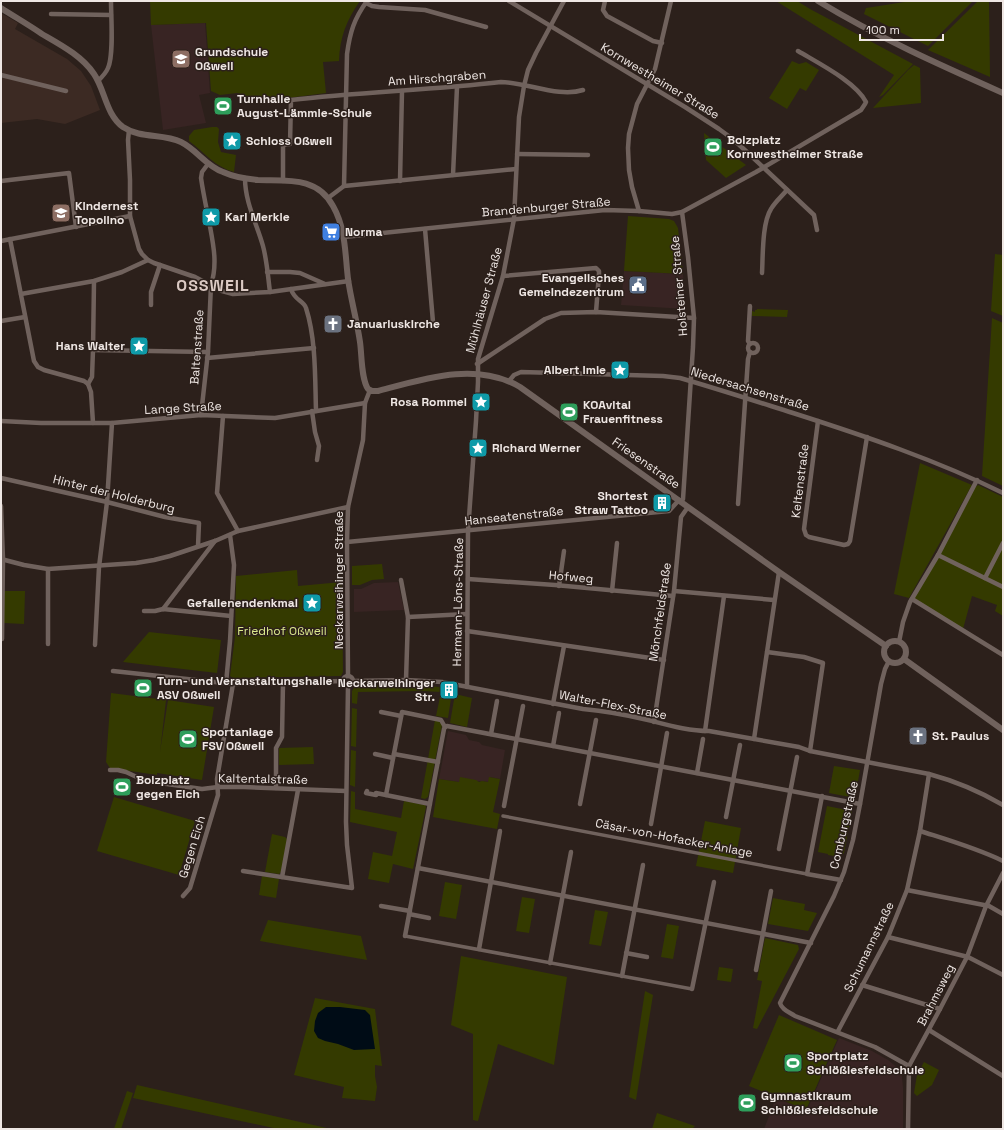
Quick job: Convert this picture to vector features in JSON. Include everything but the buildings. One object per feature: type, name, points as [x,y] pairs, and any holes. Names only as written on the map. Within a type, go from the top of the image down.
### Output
[{"type":"main road","points":[[818,1],[867,29],[942,66],[1003,93]]},
{"type":"main road","points":[[1,8],[58,43],[83,62],[94,74],[106,102],[114,116],[123,127],[136,133],[164,136],[181,142],[208,164],[221,172],[245,178],[299,181],[313,186],[328,198],[340,222],[344,237],[349,281],[360,340],[364,379],[366,387],[370,390]]},
{"type":"main road","name":"Friesenstraße","points":[[370,390],[378,391],[437,377],[464,374],[495,376],[509,381],[520,387],[779,572],[886,646]]},
{"type":"main road","points":[[892,641],[899,642],[904,645],[906,651],[904,659],[901,662],[894,663],[889,661],[884,656],[884,649],[892,641]]},
{"type":"main road","points":[[904,659],[1003,730]]},
{"type":"street","points":[[98,81],[106,72],[110,63],[111,1]]},
{"type":"street","name":"Kornwestheimer Straße","points":[[509,1],[685,107],[734,140],[814,215],[817,230]]},
{"type":"street","name":"Mühlhäuser Straße","points":[[478,374],[478,359],[503,276],[514,219],[519,117],[524,86],[528,70],[536,52],[564,1]]},
{"type":"street","points":[[605,1],[603,10],[607,16],[653,41],[662,43]]},
{"type":"street","points":[[639,211],[629,170],[628,141],[631,123],[637,104],[654,74],[672,1]]},
{"type":"street","points":[[344,186],[346,160],[346,54],[357,16],[367,2],[372,6],[379,8],[426,10],[486,27]]},
{"type":"street","points":[[51,14],[111,15]]},
{"type":"street","name":"Brandenburger Straße","points":[[344,237],[605,210],[672,214],[682,212],[764,167],[861,110],[866,102],[849,83],[798,51]]},
{"type":"street","points":[[1,75],[66,91]]},
{"type":"street","name":"Am Hirschgraben","points":[[283,180],[283,145],[290,144],[291,100],[345,94],[457,87],[501,82],[511,82],[544,90],[575,93],[583,90]]},
{"type":"street","points":[[453,174],[457,87]]},
{"type":"street","points":[[400,181],[402,90]]},
{"type":"street","points":[[130,130],[128,140],[130,216],[139,249],[148,260],[195,277],[222,291],[233,294],[270,292],[349,281]]},
{"type":"street","points":[[517,154],[588,155]]},
{"type":"street","name":"Baltenstraße","points":[[201,415],[208,352],[211,285],[215,254],[200,178],[202,172],[208,164]]},
{"type":"street","points":[[328,198],[344,186],[453,174],[516,169]]},
{"type":"street","points":[[2,181],[70,173],[76,227]]},
{"type":"street","points":[[245,178],[245,189],[248,202],[263,248],[270,292]]},
{"type":"street","points":[[762,273],[767,218],[771,208],[788,190]]},
{"type":"street","name":"Holsteiner Straße","points":[[680,501],[683,499],[694,318],[682,212]]},
{"type":"street","points":[[1,241],[130,216]]},
{"type":"street","points":[[425,229],[433,322]]},
{"type":"street","points":[[10,239],[34,361],[38,367],[44,370],[84,381],[88,384],[91,392],[93,423]]},
{"type":"street","points":[[21,294],[94,281],[122,272],[148,260]]},
{"type":"street","points":[[151,305],[152,292],[160,265]]},
{"type":"street","points":[[503,276],[596,268],[599,271],[599,274],[596,312]]},
{"type":"street","points":[[267,272],[300,273],[325,284]]},
{"type":"street","points":[[88,384],[92,377],[94,281]]},
{"type":"street","points":[[291,289],[294,296],[306,306],[314,348],[315,432],[319,446],[317,460]]},
{"type":"street","points":[[738,504],[748,359],[750,352],[748,348],[750,344],[748,341],[750,306]]},
{"type":"street","points":[[477,364],[545,319],[561,313],[596,312],[694,318]]},
{"type":"street","points":[[1,321],[25,317]]},
{"type":"street","points":[[750,344],[755,344],[758,347],[755,353],[750,352]]},
{"type":"street","points":[[207,358],[314,348]]},
{"type":"street","points":[[93,350],[208,352]]},
{"type":"street","name":"Niedersachsenstraße","points":[[509,381],[514,375],[521,372],[663,376],[680,378],[867,437],[977,480],[1003,493]]},
{"type":"street","name":"Hermann-Löns-Straße","points":[[467,687],[468,531],[478,374]]},
{"type":"street","name":"Neckarweihinger Straße","points":[[348,676],[348,507],[363,440],[365,403],[370,390]]},
{"type":"street","name":"Lange Straße","points":[[1,421],[40,423],[112,423],[201,415],[276,418],[365,403]]},
{"type":"street","points":[[223,416],[217,493],[238,531]]},
{"type":"street","name":"Keltenstraße","points":[[818,421],[804,529],[806,535],[809,537],[844,545],[848,544],[850,541],[867,437]]},
{"type":"street","points":[[95,646],[99,566],[107,502],[112,423]]},
{"type":"street","name":"Hinter der Holderburg","points":[[1,478],[165,517],[199,523],[198,546]]},
{"type":"street","points":[[899,642],[903,622],[911,601],[977,480]]},
{"type":"street","name":"Hanseatenstraße","points":[[348,542],[670,511],[680,501]]},
{"type":"street","points":[[1,506],[2,639]]},
{"type":"street","points":[[2,559],[48,569],[136,564],[170,556],[215,541],[238,531],[348,507]]},
{"type":"street","name":"Mönchfeldstraße","points":[[654,722],[673,594],[681,517],[688,507]]},
{"type":"street","points":[[226,683],[230,652],[234,565],[230,535]]},
{"type":"street","points":[[163,609],[215,541]]},
{"type":"street","points":[[612,591],[617,542]]},
{"type":"street","points":[[985,578],[1003,543]]},
{"type":"street","points":[[559,586],[564,551]]},
{"type":"street","points":[[938,554],[1003,587]]},
{"type":"street","points":[[48,569],[48,644]]},
{"type":"street","points":[[754,739],[779,572]]},
{"type":"street","name":"Hofweg","points":[[468,579],[612,591],[724,596],[774,600]]},
{"type":"street","points":[[401,580],[408,617],[406,680]]},
{"type":"street","points":[[705,731],[724,596]]},
{"type":"street","points":[[911,601],[970,634],[1003,655]]},
{"type":"street","points":[[144,611],[163,609],[231,616]]},
{"type":"street","points":[[408,617],[467,614]]},
{"type":"street","points":[[467,631],[664,660]]},
{"type":"street","points":[[553,704],[564,646]]},
{"type":"street","points":[[767,652],[804,657],[823,663],[810,751]]},
{"type":"street","name":"Comburgstraße","points":[[838,1031],[795,1016],[783,1009],[780,1005],[781,1000],[834,896],[852,846],[881,684],[889,661]]},
{"type":"street","points":[[113,671],[232,684],[343,681]]},
{"type":"street","points":[[343,681],[345,677],[351,677],[353,681],[352,685],[348,686]]},
{"type":"street","name":"Walter-Flex-Straße","points":[[353,681],[406,680],[442,682],[553,704],[598,710],[698,731],[799,747],[810,751],[948,779],[975,790],[1003,805]]},
{"type":"street","points":[[343,681],[344,684],[348,686]]},
{"type":"street","points":[[276,788],[276,748],[282,737],[283,683]]},
{"type":"street","name":"Gegen Eich","points":[[183,896],[190,888],[218,795],[217,779],[232,684]]},
{"type":"street","points":[[243,870],[352,888],[347,837],[346,791],[348,686]]},
{"type":"street","points":[[491,734],[497,701]]},
{"type":"street","points":[[504,806],[523,706]]},
{"type":"street","points":[[381,712],[401,716]]},
{"type":"street","points":[[386,795],[402,712],[441,720],[445,727],[405,936],[692,989],[714,882]]},
{"type":"street","points":[[553,746],[559,713]]},
{"type":"street","points":[[580,804],[596,720]]},
{"type":"street","points":[[445,727],[448,726],[589,752],[860,804]]},
{"type":"street","points":[[651,824],[667,733]]},
{"type":"street","points":[[697,773],[703,739]]},
{"type":"street","points":[[726,817],[740,745]]},
{"type":"street","points":[[375,754],[438,762]]},
{"type":"street","points":[[779,849],[797,757]]},
{"type":"street","name":"Kaltentalstraße","points":[[110,770],[126,772],[141,779],[153,782],[202,789],[218,787],[346,791]]},
{"type":"street","name":"Schumannstraße","points":[[838,1031],[888,937],[907,890],[920,831],[929,774]]},
{"type":"street","points":[[282,877],[298,790]]},
{"type":"street","points":[[367,791],[366,793],[376,793],[430,804]]},
{"type":"street","points":[[807,874],[822,796]]},
{"type":"street","name":"Cäsar-von-Hofacker-Anlage","points":[[503,816],[841,880]]},
{"type":"street","points":[[478,949],[500,831]]},
{"type":"street","points":[[920,831],[964,845],[1003,861]]},
{"type":"street","points":[[550,963],[571,852]]},
{"type":"street","points":[[622,976],[643,865]]},
{"type":"street","points":[[418,868],[811,943]]},
{"type":"street","name":"Brahmsweg","points":[[908,1129],[909,1066],[967,957],[986,906],[1003,873]]},
{"type":"street","points":[[907,890],[986,906],[1003,914]]},
{"type":"street","points":[[756,970],[771,891]]},
{"type":"street","points":[[381,906],[429,918]]},
{"type":"street","points":[[888,937],[967,957],[990,967],[1003,975]]},
{"type":"street","points":[[626,953],[648,957]]},
{"type":"street","points":[[862,985],[940,1009]]},
{"type":"street","points":[[929,1030],[1003,1076]]},
{"type":"street","points":[[838,1031],[875,1046],[909,1066]]},
{"type":"shaded area","points":[[1,13],[18,23],[15,29],[67,59],[81,71],[91,86],[100,110],[65,124],[37,119],[1,123]]},
{"type":"shaded area","name":"Grundschule Oßweil","points":[[205,23],[210,93],[199,95],[206,123],[163,130],[151,25]]},
{"type":"shaded area","points":[[624,271],[683,274],[685,309],[621,305]]},
{"type":"shaded area","points":[[398,582],[404,610],[354,612],[354,589],[361,589],[374,583]]},
{"type":"shaded area","points":[[448,731],[466,735],[469,740],[479,742],[482,745],[505,750],[500,779],[490,777],[489,782],[459,782],[439,779]]},
{"type":"shaded area","points":[[326,1007],[365,1010],[370,1015],[375,1049],[354,1050],[318,1038],[314,1031],[315,1021],[318,1013]]},
{"type":"shaded area","points":[[839,1038],[872,1051],[888,1060],[899,1069],[902,1077],[903,1088],[903,1129],[764,1129],[776,1098],[807,1110]]},
{"type":"green space","points":[[150,1],[360,1],[347,22],[342,37],[339,61],[323,62],[326,93],[265,101],[237,93],[220,95],[211,91],[206,23],[151,25]]},
{"type":"green space","points":[[776,1],[797,1],[913,64],[883,95],[879,97],[894,75]]},
{"type":"green space","points":[[911,1],[973,1],[928,46],[864,14],[866,8]]},
{"type":"green space","points":[[978,1],[989,1],[990,77],[928,50]]},
{"type":"green space","points":[[792,61],[799,64],[806,62],[819,70],[806,91],[800,88],[787,109],[769,98]]},
{"type":"green space","points":[[914,65],[920,68],[921,103],[873,108],[908,70]]},
{"type":"green space","points":[[217,127],[219,129],[218,142],[221,152],[236,155],[234,172],[215,163],[189,141],[189,136],[194,130]]},
{"type":"green space","name":"Bolzplatz Kornwestheimer Straße","points":[[704,133],[746,165],[726,178],[706,160]]},
{"type":"green space","points":[[628,216],[669,219],[674,221],[678,228],[683,274],[624,271]]},
{"type":"green space","points":[[995,254],[1003,255],[1003,316],[991,311]]},
{"type":"green space","points":[[757,309],[788,310],[787,317],[752,316],[752,311],[755,312]]},
{"type":"green space","points":[[992,318],[1003,323],[1003,486],[982,476]]},
{"type":"green space","points":[[920,463],[972,485],[909,598],[894,594]]},
{"type":"green space","points":[[978,485],[1003,497],[1003,616],[995,611],[997,605],[972,596],[963,629],[912,599],[973,489]]},
{"type":"green space","points":[[382,564],[384,579],[372,580],[360,585],[352,585],[352,566]]},
{"type":"green space","name":"Friedhof Oßweil","points":[[297,570],[298,586],[342,582],[343,672],[341,676],[233,678],[230,676],[235,637],[236,576]]},
{"type":"green space","points":[[4,591],[25,591],[24,624],[4,623]]},
{"type":"green space","points":[[149,632],[221,640],[217,673],[123,662]]},
{"type":"green space","points":[[412,684],[447,688],[447,691],[452,692],[448,718],[436,716],[441,692],[358,692],[357,704],[352,703],[352,691],[358,686]]},
{"type":"green space","points":[[111,693],[166,700],[160,752],[168,700],[214,707],[202,780],[110,768],[106,762]]},
{"type":"green space","points":[[455,694],[472,698],[467,727],[450,723]]},
{"type":"green space","points":[[352,708],[357,709],[356,747],[351,746]]},
{"type":"green space","points":[[435,720],[439,721],[442,725],[428,797],[425,799],[421,798]]},
{"type":"green space","points":[[313,747],[314,764],[279,765],[279,748]]},
{"type":"green space","points":[[351,750],[356,751],[355,787],[350,785]]},
{"type":"green space","points":[[834,766],[860,770],[855,798],[829,793]]},
{"type":"green space","points":[[460,777],[479,782],[488,782],[489,777],[500,779],[493,812],[500,814],[497,829],[433,817],[439,779],[459,782]]},
{"type":"green space","name":"Bolzplatz gegen Eich","points":[[116,780],[132,785],[129,795],[113,790]]},
{"type":"green space","points":[[351,791],[355,792],[355,809],[401,818],[404,801],[425,805],[426,807],[413,869],[393,864],[389,883],[368,879],[373,852],[392,856],[397,832],[350,822]]},
{"type":"green space","points":[[114,797],[195,821],[179,875],[97,851]]},
{"type":"green space","points":[[827,806],[852,811],[844,853],[840,857],[818,852]]},
{"type":"green space","points":[[705,821],[741,828],[733,873],[696,866]]},
{"type":"green space","points":[[272,834],[285,837],[287,839],[281,872],[279,874],[265,872]]},
{"type":"green space","points":[[262,876],[279,879],[276,898],[259,895]]},
{"type":"green space","points":[[445,882],[462,885],[456,919],[439,916]]},
{"type":"green space","points":[[522,897],[535,899],[529,933],[516,931]]},
{"type":"green space","points":[[773,898],[805,904],[804,910],[817,913],[808,931],[768,924]]},
{"type":"green space","points":[[595,910],[608,912],[601,946],[589,944]]},
{"type":"green space","points":[[268,920],[361,936],[367,960],[260,941]]},
{"type":"green space","points":[[667,924],[679,926],[673,959],[661,957]]},
{"type":"green space","points":[[765,938],[798,945],[799,949],[757,1029],[753,1028],[762,981],[757,980]]},
{"type":"green space","points":[[461,956],[567,977],[554,1065],[498,1044],[478,1121],[473,1120],[473,1034],[451,1025]]},
{"type":"green space","points":[[719,967],[733,969],[731,982],[717,980]]},
{"type":"green space","points":[[645,991],[653,995],[636,1100],[629,1097]]},
{"type":"green space","points":[[315,998],[375,1009],[382,1066],[375,1065],[377,1087],[375,1101],[342,1098],[344,1087],[294,1075]]},
{"type":"green space","name":"Sportplatz Schlößlesfeldschule","points":[[779,1015],[837,1040],[806,1110],[749,1086]]},
{"type":"green space","points":[[924,1062],[939,1070],[932,1085],[917,1096],[914,1093],[917,1075]]},
{"type":"green space","points":[[137,1085],[331,1129],[278,1129],[133,1098]]},
{"type":"green space","points":[[127,1091],[133,1093],[121,1129],[114,1129]]},
{"type":"green space","points":[[657,1113],[695,1126],[692,1129],[652,1129]]},
{"type":"place","name":"Grundschule Oßweil","points":[[181,59]]},
{"type":"place","name":"Turnhalle August-Lämmle-Schule","points":[[223,106]]},
{"type":"place","name":"Schloss Oßweil","points":[[232,141]]},
{"type":"place","name":"Bolzplatz Kornwestheimer Straße","points":[[713,147]]},
{"type":"place","name":"Kindernest Topolino","points":[[61,213]]},
{"type":"place","name":"Karl Merkle","points":[[211,217]]},
{"type":"place","name":"Norma","points":[[331,232]]},
{"type":"place","name":"Evangelisches Gemeindezentrum","points":[[638,285]]},
{"type":"place","name":"Januariuskirche","points":[[333,324]]},
{"type":"place","name":"Hans Walter","points":[[139,346]]},
{"type":"place","name":"Albert Imle","points":[[620,370]]},
{"type":"place","name":"Rosa Rommel","points":[[481,402]]},
{"type":"place","name":"KOAvital Frauenfitness","points":[[569,412]]},
{"type":"place","name":"Richard Werner","points":[[478,448]]},
{"type":"place","name":"Shortest Straw Tattoo","points":[[662,503]]},
{"type":"place","name":"Gefallenendenkmal","points":[[312,603]]},
{"type":"place","name":"Turn- und Veranstaltungshalle ASV Oßweil","points":[[143,688]]},
{"type":"place","name":"Neckarweihinger Str.","points":[[449,690]]},
{"type":"place","name":"St. Paulus","points":[[918,736]]},
{"type":"place","name":"Sportanlage FSV Oßweil","points":[[188,739]]},
{"type":"place","name":"Bolzplatz gegen Eich","points":[[122,787]]},
{"type":"place","name":"Sportplatz Schlößlesfeldschule","points":[[793,1063]]},
{"type":"place","name":"Gymnastikraum Schlößlesfeldschule","points":[[747,1103]]},
{"type":"district","name":"OSSWEIL","points":[[213,285]]}]
